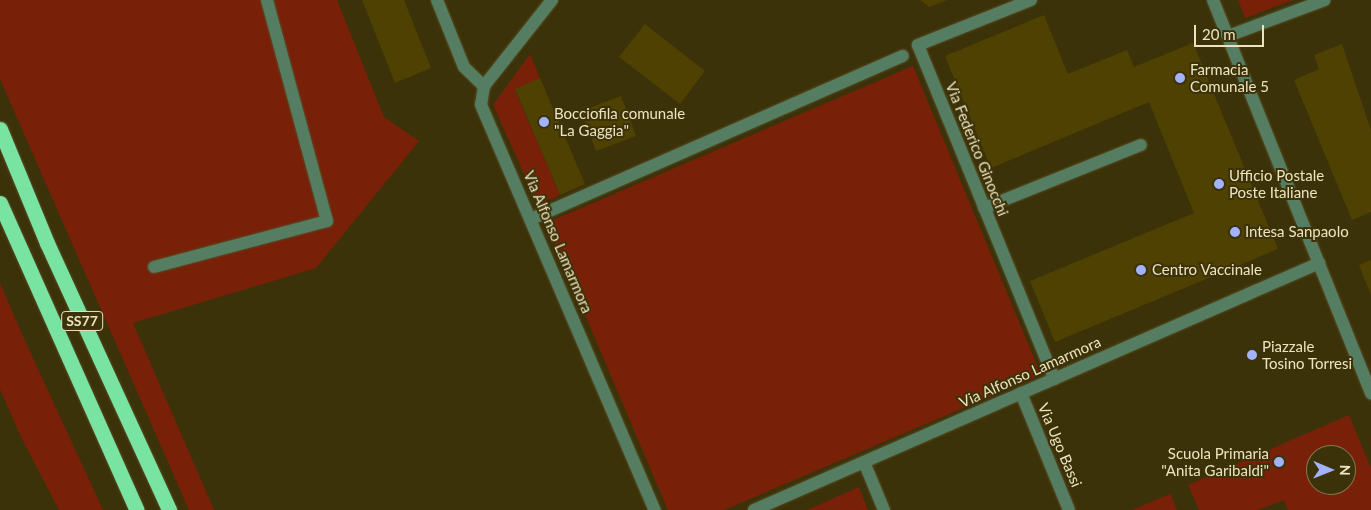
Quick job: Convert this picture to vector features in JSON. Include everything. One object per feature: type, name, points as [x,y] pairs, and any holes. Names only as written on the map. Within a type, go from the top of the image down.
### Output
[{"type":"highway","name":"SS77","points":[[0,129],[46,243],[169,510]]},
{"type":"highway","name":"SS77","points":[[0,203],[137,510]]},
{"type":"street","points":[[154,267],[328,220],[266,0]]},
{"type":"street","points":[[437,0],[464,67],[484,86],[552,0]]},
{"type":"street","name":"Via Federico Ginocchi","points":[[1031,0],[918,43],[1054,378]]},
{"type":"street","points":[[1213,0],[1371,394]]},
{"type":"street","points":[[1228,36],[1325,0]]},
{"type":"street","points":[[531,219],[903,56]]},
{"type":"street","name":"Via Alfonso Lamarmora","points":[[484,86],[481,105],[655,510]]},
{"type":"street","points":[[984,208],[1141,144]]},
{"type":"street","name":"Via Alfonso Lamarmora","points":[[754,510],[1319,263]]},
{"type":"street","name":"Via Ugo Bassi","points":[[1021,393],[1069,510]]},
{"type":"street","points":[[864,462],[884,510]]},
{"type":"shaded area","points":[[0,0],[337,0],[384,117],[419,141],[316,268],[133,323],[214,510],[189,510],[0,79]]},
{"type":"shaded area","points":[[1238,0],[1293,0],[1245,18]]},
{"type":"shaded area","points":[[530,54],[540,78],[515,90],[560,195],[538,205],[493,105]]},
{"type":"shaded area","points":[[913,66],[1041,375],[724,510],[668,510],[546,223]]},
{"type":"shaded area","points":[[0,283],[103,510],[59,510],[21,437],[0,389]]},
{"type":"shaded area","name":"Scuola Primaria \"Anita Garibaldi\"","points":[[1349,415],[1371,468],[1371,510],[1288,510],[1284,500],[1258,510],[1199,510],[1188,485]]},
{"type":"shaded area","points":[[859,487],[868,510],[807,510]]},
{"type":"shaded area","points":[[1170,494],[1177,510],[1132,510]]},
{"type":"building","points":[[362,0],[404,0],[431,68],[395,83]]},
{"type":"building","points":[[920,0],[947,0],[929,7]]},
{"type":"building","points":[[1044,15],[1068,74],[1127,50],[1134,67],[1193,43],[1278,249],[1055,342],[1030,281],[1194,213],[1149,102],[991,168],[945,56]]},
{"type":"building","points":[[645,24],[705,71],[680,104],[619,57]]},
{"type":"building","points":[[1342,44],[1371,130],[1371,212],[1352,220],[1294,80],[1319,69],[1314,55]]},
{"type":"building","name":"Bocciofila comunale \"La Gaggia\"","points":[[540,78],[585,184],[560,195],[515,89]]},
{"type":"building","points":[[621,96],[636,136],[596,151],[581,111]]},
{"type":"building","points":[[1371,260],[1371,295],[1359,265]]},
{"type":"place","name":"Farmacia Comunale 5","points":[[1180,78]]},
{"type":"place","name":"Bocciofila comunale \"La Gaggia\"","points":[[544,122]]},
{"type":"place","name":"Ufficio Postale Poste Italiane","points":[[1219,184]]},
{"type":"place","name":"Intesa Sanpaolo","points":[[1235,232]]},
{"type":"place","name":"Centro Vaccinale","points":[[1141,270]]},
{"type":"place","name":"Piazzale Tosino Torresi","points":[[1252,355]]},
{"type":"place","name":"Scuola Primaria \"Anita Garibaldi\"","points":[[1279,462]]}]
